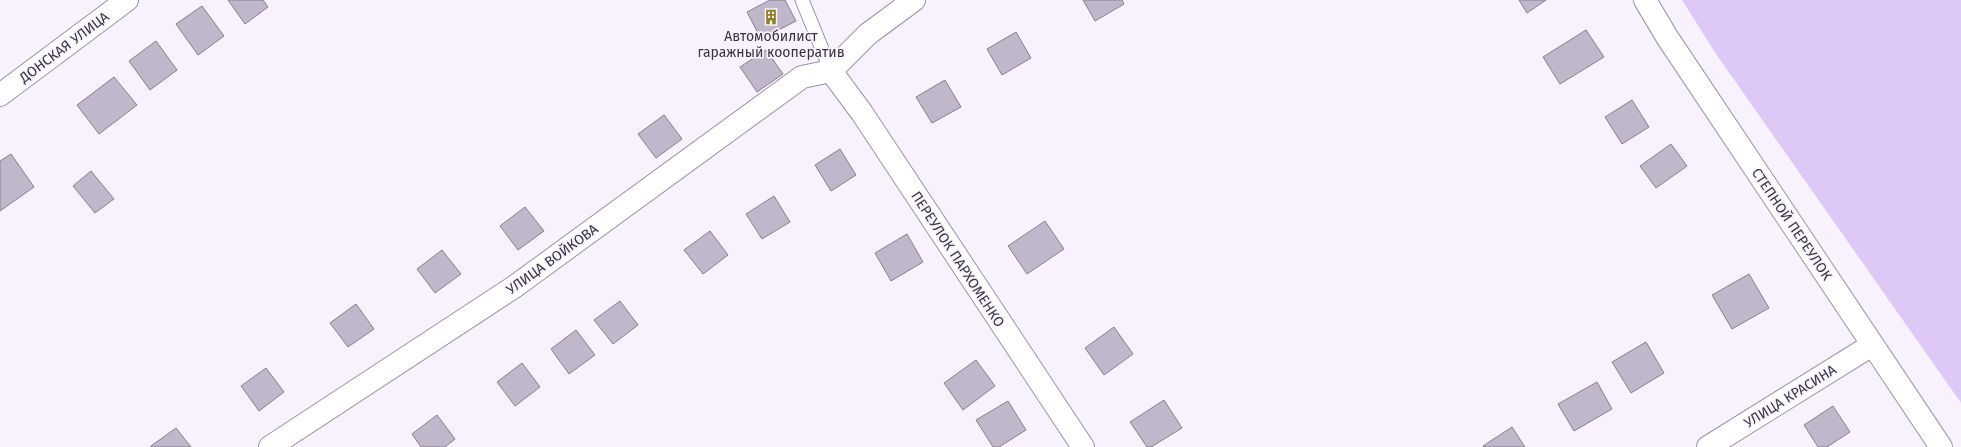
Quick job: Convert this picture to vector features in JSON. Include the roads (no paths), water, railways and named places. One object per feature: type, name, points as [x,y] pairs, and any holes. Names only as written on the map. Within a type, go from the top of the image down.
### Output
[{"type":"street","name":"ДОНСКАЯ УЛИЦА","points":[[0,95],[127,0]]},
{"type":"street","points":[[831,71],[868,34],[914,0]]},
{"type":"street","name":"СТЕПНОЙ ПЕРЕУЛОК","points":[[1645,0],[1668,37],[1941,447]]},
{"type":"street","name":"УЛИЦА ВОЙКОВА","points":[[270,447],[514,287],[802,77],[831,71]]},
{"type":"street","name":"ПЕРЕУЛОК ПАРХОМЕНКО","points":[[831,71],[866,120],[1083,447]]},
{"type":"street","name":"УЛИЦА КРАСИНА","points":[[1708,447],[1872,345]]},
{"type":"lane","points":[[802,0],[831,71]]},
{"type":"place","name":"Автомобилист гаражный кооператив","points":[[771,17]]}]
